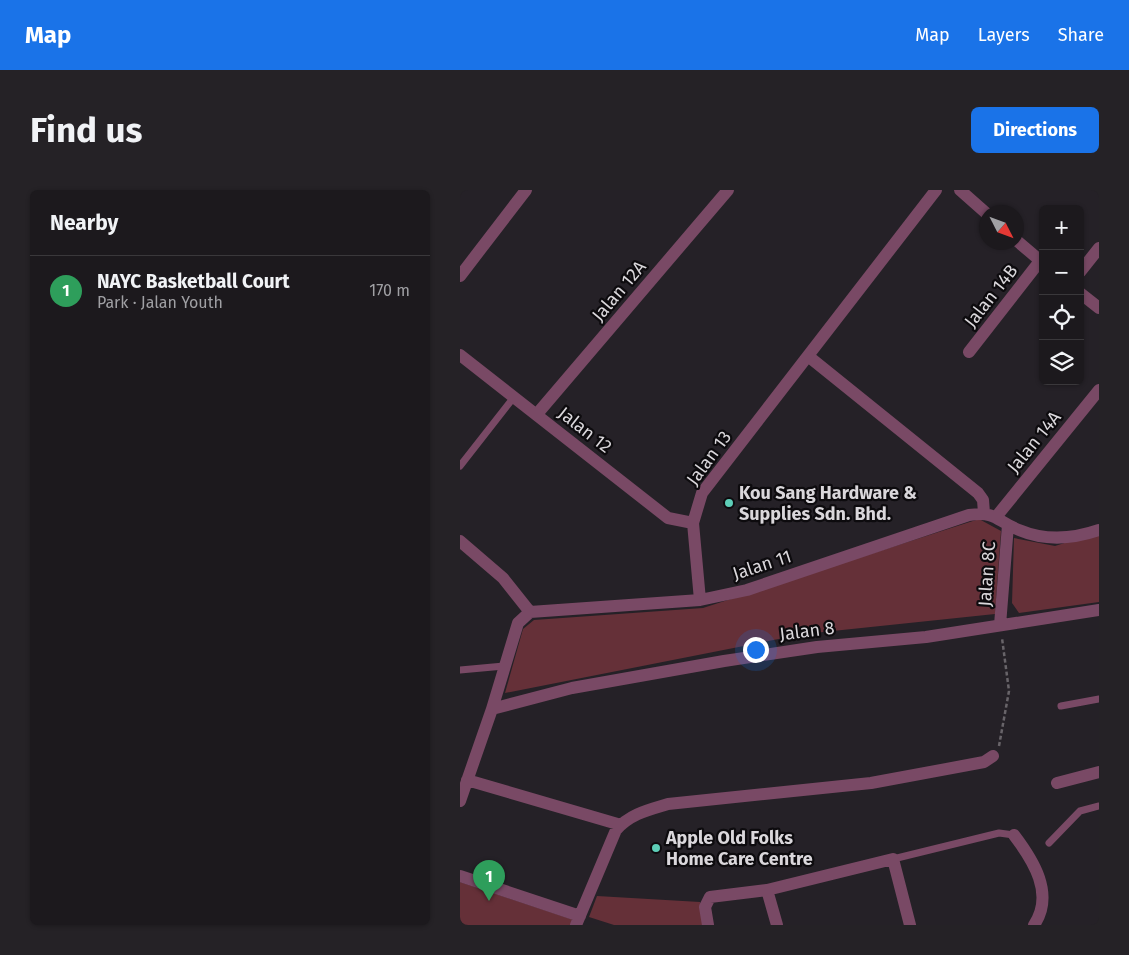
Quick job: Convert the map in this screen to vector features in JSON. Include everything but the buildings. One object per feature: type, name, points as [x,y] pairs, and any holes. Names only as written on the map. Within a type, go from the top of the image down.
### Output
[{"type":"street","points":[[460,276],[526,190]]},
{"type":"street","name":"Jalan 12A","points":[[537,414],[728,190]]},
{"type":"street","name":"Jalan 13","points":[[700,600],[693,523],[702,493],[936,190]]},
{"type":"street","points":[[960,190],[979,207]]},
{"type":"street","points":[[1024,247],[1039,259]]},
{"type":"street","points":[[1084,267],[1099,248]]},
{"type":"street","name":"Jalan 14B","points":[[969,352],[1039,266]]},
{"type":"street","points":[[1083,295],[1099,308]]},
{"type":"street","name":"Jalan 12","points":[[460,354],[668,518],[693,523]]},
{"type":"street","points":[[808,356],[978,493],[990,515],[1020,531],[1049,538],[1080,536],[1099,530]]},
{"type":"street","name":"Jalan 14A","points":[[990,515],[1099,390]]},
{"type":"street","name":"Jalan 11","points":[[528,613],[700,600],[748,590],[952,520],[990,515]]},
{"type":"street","name":"Jalan 8C","points":[[1000,625],[1008,525]]},
{"type":"street","points":[[460,541],[503,578],[528,613],[518,623],[492,709],[460,801]]},
{"type":"street","name":"Jalan 8","points":[[492,709],[572,688],[724,661],[817,647],[926,637],[1099,610]]},
{"type":"street","points":[[460,876],[578,920],[616,830],[636,814],[668,804],[872,783],[984,762],[993,756]]},
{"type":"street","points":[[1057,783],[1099,772]]},
{"type":"street","points":[[467,780],[621,825]]},
{"type":"street","points":[[1014,835],[1039,874],[1044,898],[1038,919],[1034,925]]},
{"type":"street","points":[[708,925],[705,906],[710,897],[767,890],[893,859],[910,925]]},
{"type":"street","points":[[767,890],[777,925]]},
{"type":"lane","points":[[460,466],[514,397]]},
{"type":"lane","points":[[460,670],[504,666]]},
{"type":"lane","points":[[1061,706],[1099,699]]},
{"type":"lane","points":[[1049,843],[1080,810],[1099,806]]},
{"type":"lane","points":[[893,859],[999,833],[1014,835]]},
{"type":"path","points":[[993,756],[998,748],[1009,690],[1000,625]]},
{"type":"shaded area","points":[[979,519],[1001,531],[995,614],[804,634],[505,693],[523,629],[534,620],[703,608]]},
{"type":"shaded area","points":[[1099,532],[1099,602],[1019,613],[1012,603],[1014,538],[1055,546]]},
{"type":"shaded area","points":[[460,882],[574,920],[572,925],[460,925]]},
{"type":"shaded area","points":[[597,896],[700,902],[704,925],[614,925],[589,917]]},
{"type":"place","name":"Kou Sang Hardware & Supplies Sdn. Bhd.","points":[[729,503]]},
{"type":"place","name":"Apple Old Folks Home Care Centre","points":[[656,848]]},
{"type":"place","name":"NAYC Basketball Court","points":[[489,901]]}]
